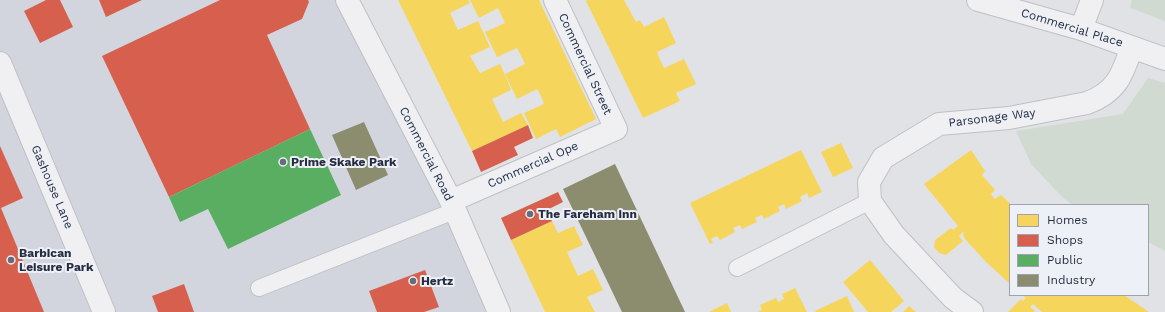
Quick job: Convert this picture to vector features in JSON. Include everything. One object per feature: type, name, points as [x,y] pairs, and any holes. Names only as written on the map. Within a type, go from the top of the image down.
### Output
[{"type":"street","name":"Commercial Road","points":[[347,0],[452,206],[499,312]]},
{"type":"street","name":"Commercial Street","points":[[555,0],[616,129]]},
{"type":"street","name":"Commercial Place","points":[[978,0],[1081,29],[1165,59]]},
{"type":"street","points":[[1081,29],[1092,0]]},
{"type":"street","name":"Parsonage Way","points":[[870,202],[869,182],[883,158],[911,140],[939,124],[1009,118],[1087,103],[1098,99],[1112,91],[1121,76],[1132,47]]},
{"type":"street","name":"Gashouse Lane","points":[[0,62],[104,312]]},
{"type":"street","name":"Commercial Ope","points":[[452,206],[616,129]]},
{"type":"street","points":[[870,202],[894,235],[954,298],[972,312]]},
{"type":"lane","points":[[737,268],[870,202]]},
{"type":"lane","points":[[259,288],[452,206]]},
{"type":"shaded area","points":[[0,0],[352,0],[505,312],[0,312]]},
{"type":"shaded area","points":[[1132,0],[1165,0],[1165,21],[1130,8]]},
{"type":"shaded area","points":[[1148,78],[1165,83],[1165,251],[1149,243],[1149,204],[1072,204],[1063,198],[1031,164],[1016,131],[1123,114]]},
{"type":"building: Homes","points":[[398,0],[468,0],[470,3],[450,13],[458,30],[478,21],[490,47],[470,56],[480,73],[500,64],[511,90],[492,99],[503,122],[521,113],[528,125],[472,151]]},
{"type":"building: Homes","points":[[470,0],[539,0],[596,119],[560,137],[556,129],[536,139],[524,113],[544,104],[541,96],[537,89],[517,99],[505,74],[525,64],[517,48],[497,57],[485,32],[505,23],[498,8],[479,18]]},
{"type":"building: Homes","points":[[624,0],[636,22],[640,20],[644,27],[664,17],[676,43],[657,52],[660,60],[664,68],[684,59],[696,84],[676,93],[680,101],[643,118],[586,1]]},
{"type":"building: Homes","points":[[841,143],[853,168],[833,177],[821,152]]},
{"type":"building: Homes","points":[[801,150],[822,192],[809,198],[807,193],[800,197],[802,201],[786,209],[784,204],[778,207],[780,211],[764,219],[762,215],[755,218],[757,222],[742,229],[740,225],[733,228],[735,232],[720,240],[717,236],[711,239],[713,243],[710,244],[690,203]]},
{"type":"building: Homes","points":[[971,150],[985,171],[982,175],[995,190],[991,194],[995,199],[1001,195],[1011,204],[1009,204],[1009,283],[986,262],[965,239],[963,232],[959,236],[963,241],[946,255],[939,253],[934,247],[935,240],[951,228],[953,230],[958,226],[924,184]]},
{"type":"building: Homes","points":[[552,221],[558,233],[574,226],[583,245],[567,252],[578,276],[593,269],[603,290],[587,297],[595,312],[545,312],[511,240]]},
{"type":"building: Homes","points":[[870,260],[904,301],[891,312],[868,312],[843,282]]},
{"type":"building: Homes","points":[[795,288],[807,312],[758,312],[762,310],[760,305],[776,298],[778,302],[784,299],[782,294]]},
{"type":"building: Homes","points":[[847,296],[854,312],[815,311]]},
{"type":"building: Homes","points":[[1023,296],[1125,296],[1149,312],[1042,312],[1033,304],[1030,307],[1035,311],[1034,312],[1008,312],[1021,299],[1023,301],[1026,298]]},
{"type":"building: Homes","points":[[727,303],[731,312],[709,312]]},
{"type":"building: Homes","points":[[909,306],[916,312],[903,312]]},
{"type":"building: Shops","points":[[46,0],[60,0],[73,27],[40,43],[24,11]]},
{"type":"building: Shops","points":[[99,0],[142,0],[106,17]]},
{"type":"building: Shops","points":[[220,0],[308,0],[309,2],[302,19],[267,35],[310,129],[169,197],[102,56]]},
{"type":"building: Shops","points":[[528,125],[533,138],[514,147],[518,155],[481,172],[472,151]]},
{"type":"building: Shops","name":"Barbican Leisure Park","points":[[0,146],[23,198],[1,208],[44,312],[0,312]]},
{"type":"building: Shops","name":"The Fareham inn","points":[[558,192],[563,202],[547,210],[552,221],[511,240],[501,218]]},
{"type":"building: Shops","name":"Hertz","points":[[425,270],[439,307],[424,312],[377,312],[369,291]]},
{"type":"building: Shops","points":[[184,284],[194,312],[158,312],[152,296]]},
{"type":"building: Public","name":"Prime Skake Park","points":[[310,129],[341,195],[228,249],[208,209],[180,222],[169,197]]},
{"type":"building: Industry","points":[[364,122],[388,175],[356,190],[332,135]]},
{"type":"building: Industry","points":[[615,164],[685,312],[622,312],[563,189]]},
{"type":"place","name":"Prime Skake Park","points":[[283,162]]},
{"type":"place","name":"The Fareham inn","points":[[530,214]]},
{"type":"place","name":"Barbican Leisure Park","points":[[11,260]]},
{"type":"place","name":"Hertz","points":[[413,281]]}]
